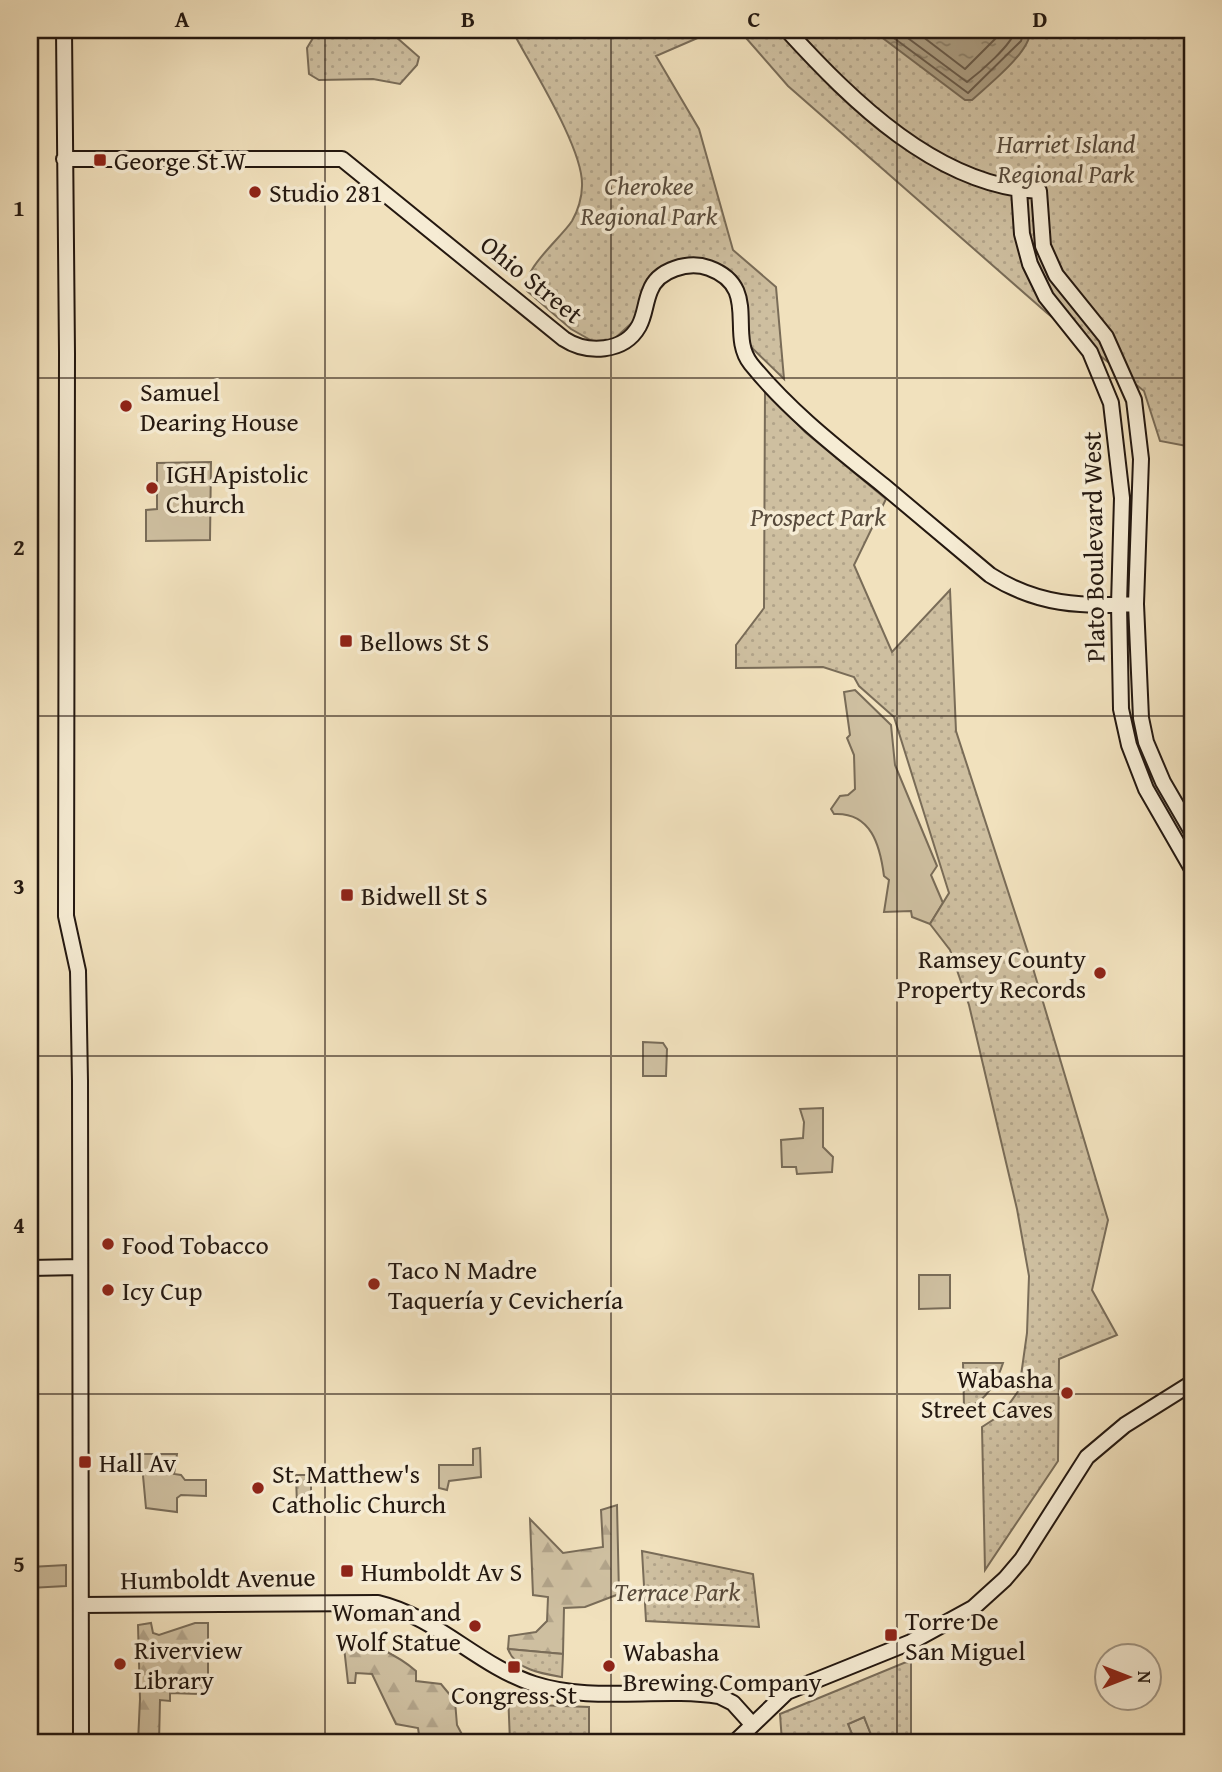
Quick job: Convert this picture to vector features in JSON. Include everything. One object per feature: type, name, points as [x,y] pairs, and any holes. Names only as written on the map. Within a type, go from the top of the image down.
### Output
[{"type":"street","points":[[64,30],[66,916],[78,971],[81,1742]]},
{"type":"street","points":[[787,30],[823,69],[912,143],[972,178],[1019,190]]},
{"type":"street","name":"Ohio Street","points":[[64,159],[342,159],[564,339],[581,347],[611,347],[628,339],[638,328],[650,288],[665,274],[695,265],[716,271],[737,294],[749,362],[808,425],[990,575],[1040,600],[1061,604],[1136,604]]},
{"type":"street","name":"Plato Boulevard West","points":[[1192,832],[1163,782],[1146,742],[1138,688],[1136,604],[1141,459],[1137,420],[1128,383],[1105,337],[1052,265],[1043,246],[1039,191],[1019,190],[1022,234],[1030,264],[1046,297],[1090,352],[1104,382],[1115,422],[1120,460],[1121,709],[1129,746],[1146,789],[1192,869]]},
{"type":"street","points":[[30,1268],[80,1267]]},
{"type":"street","points":[[735,1742],[751,1723],[787,1692],[911,1642],[973,1608],[1005,1579],[1022,1559],[1087,1457],[1125,1425],[1192,1383]]},
{"type":"street","name":"Humboldt Avenue","points":[[81,1605],[356,1601],[379,1603],[410,1612],[494,1665],[533,1684],[575,1691],[719,1696],[733,1703],[751,1723]]},
{"type":"green space","name":"Cherokee Regional Park","points":[[512,30],[716,30],[656,56],[699,129],[733,250],[776,287],[784,379],[749,345],[746,309],[715,264],[686,258],[652,273],[635,320],[613,340],[594,342],[571,329],[527,291],[526,283],[535,265],[574,217],[582,186],[580,170],[565,130]]},
{"type":"green space","name":"Harriet Island Regional Park","points":[[739,30],[1192,30],[1192,447],[1160,441],[1144,391],[1047,313],[788,86]]},
{"type":"green space","points":[[396,37],[419,57],[417,65],[400,84],[373,79],[319,80],[309,74],[307,48],[313,38]]},
{"type":"green space","name":"Prospect Park","points":[[765,389],[805,432],[886,499],[854,565],[892,652],[950,590],[956,731],[1032,965],[1108,1220],[1092,1290],[1117,1335],[1059,1359],[1058,1461],[985,1570],[982,1427],[1002,1414],[1019,1390],[1027,1333],[1029,1276],[1017,1209],[969,1005],[950,950],[930,924],[949,893],[894,717],[859,686],[854,677],[823,667],[736,668],[736,645],[764,608]]},
{"type":"green space","points":[[211,462],[210,540],[146,541],[146,510],[157,509],[157,463]]},
{"type":"green space","points":[[855,690],[891,725],[895,765],[937,866],[931,875],[943,903],[930,924],[912,917],[911,911],[884,912],[889,880],[884,876],[876,842],[857,818],[834,814],[831,809],[840,796],[848,795],[855,789],[854,755],[847,738],[850,735],[844,692]]},
{"type":"green space","points":[[643,1042],[663,1043],[667,1049],[666,1076],[643,1076]]},
{"type":"green space","points":[[823,1108],[823,1147],[833,1157],[832,1172],[797,1174],[796,1167],[782,1167],[781,1140],[803,1138],[804,1122],[800,1109]]},
{"type":"green space","points":[[919,1275],[950,1275],[950,1308],[919,1309]]},
{"type":"green space","points":[[963,1363],[1003,1363],[986,1395],[968,1407],[964,1407]]},
{"type":"green space","points":[[480,1448],[481,1477],[449,1481],[447,1490],[439,1488],[439,1465],[473,1465],[473,1449]]},
{"type":"green space","points":[[141,1454],[177,1454],[174,1474],[181,1475],[185,1480],[206,1480],[206,1496],[181,1495],[177,1498],[177,1512],[146,1508]]},
{"type":"green space","points":[[296,1475],[311,1475],[311,1506],[297,1506]]},
{"type":"green space","points":[[617,1505],[619,1594],[585,1607],[564,1608],[563,1654],[508,1649],[509,1636],[536,1632],[547,1621],[548,1597],[533,1595],[530,1519],[563,1553],[603,1547],[601,1510]]},
{"type":"green space","name":"Terrace Park","points":[[642,1551],[753,1574],[759,1627],[646,1621]]},
{"type":"green space","points":[[66,1565],[66,1586],[30,1588],[30,1567]]},
{"type":"green space","points":[[151,1623],[153,1633],[159,1635],[195,1623],[208,1623],[208,1688],[199,1694],[170,1693],[170,1701],[160,1700],[159,1742],[138,1742],[138,1625]]},
{"type":"green space","points":[[343,1638],[361,1641],[392,1654],[416,1671],[416,1681],[441,1684],[455,1701],[457,1725],[466,1742],[420,1742],[418,1728],[396,1724],[372,1674],[356,1673],[355,1683],[348,1683]]},
{"type":"green space","points":[[508,1649],[563,1654],[562,1677],[523,1666]]},
{"type":"green space","name":"Torre De San Miguel","points":[[911,1660],[911,1742],[874,1742],[864,1717],[848,1724],[855,1742],[782,1742],[780,1714]]},
{"type":"green space","points":[[508,1692],[537,1705],[589,1707],[589,1742],[510,1742]]},
{"type":"green space","points":[[864,1717],[874,1742],[855,1742],[848,1724]]},
{"type":"water","points":[[872,30],[1030,30],[1024,48],[1008,67],[972,100],[965,100]]},
{"type":"place","name":"George St W","points":[[100,160]]},
{"type":"place","name":"Studio 281","points":[[255,192]]},
{"type":"place","name":"Samuel Dearing House","points":[[126,406]]},
{"type":"place","name":"IGH Apistolic Church","points":[[152,488]]},
{"type":"place","name":"Bellows St S","points":[[346,641]]},
{"type":"place","name":"Bidwell St S","points":[[347,895]]},
{"type":"place","name":"Ramsey County Property Records","points":[[1100,973]]},
{"type":"place","name":"Food Tobacco","points":[[108,1244]]},
{"type":"place","name":"Taco N Madre Taquería y Cevichería","points":[[374,1284]]},
{"type":"place","name":"Icy Cup","points":[[108,1290]]},
{"type":"place","name":"Wabasha Street Caves","points":[[1067,1393]]},
{"type":"place","name":"Hall Av","points":[[85,1462]]},
{"type":"place","name":"St. Matthew's Catholic Church","points":[[258,1488]]},
{"type":"place","name":"Humboldt Av S","points":[[347,1571]]},
{"type":"place","name":"Woman and Wolf Statue","points":[[475,1626]]},
{"type":"place","name":"Torre De San Miguel","points":[[891,1635]]},
{"type":"place","name":"Riverview Library","points":[[120,1664]]},
{"type":"place","name":"Wabasha Brewing Company","points":[[609,1666]]},
{"type":"place","name":"Congress St","points":[[514,1667]]}]
